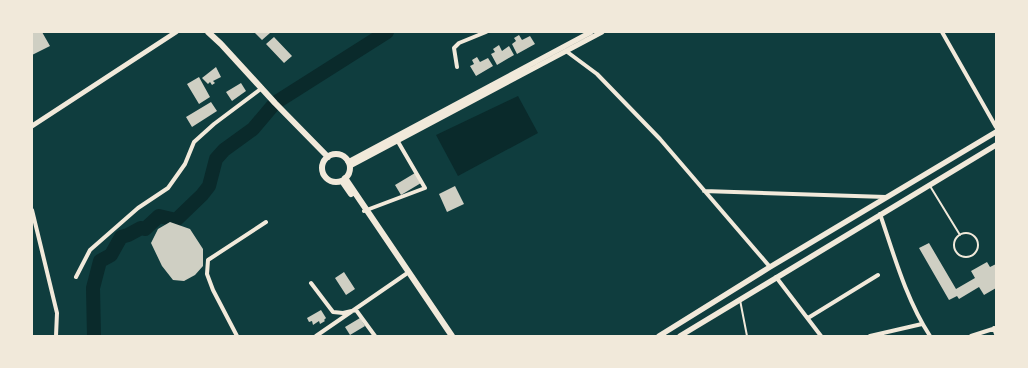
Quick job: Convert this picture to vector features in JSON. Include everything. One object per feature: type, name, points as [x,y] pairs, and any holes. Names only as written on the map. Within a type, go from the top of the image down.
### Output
[{"type":"main road","points":[[208,32],[328,157]]},
{"type":"main road","points":[[658,336],[770,267],[996,132]]},
{"type":"main road","points":[[680,336],[996,145]]},
{"type":"main road","points":[[337,154],[345,158],[349,164],[350,170],[344,180],[333,182],[325,177],[322,168],[328,157],[337,154]]},
{"type":"main road","points":[[344,180],[452,336]]},
{"type":"main road","points":[[365,211],[448,336]]},
{"type":"street","points":[[32,126],[176,32]]},
{"type":"street","points":[[457,67],[454,48],[460,43],[486,32]]},
{"type":"street","points":[[349,164],[591,32]]},
{"type":"street","points":[[349,164],[602,32]]},
{"type":"street","points":[[942,32],[996,127]]},
{"type":"street","points":[[566,52],[597,74],[660,139],[770,267]]},
{"type":"street","points":[[76,277],[90,250],[138,208],[168,188],[185,164],[194,142],[238,105],[262,88]]},
{"type":"street","points":[[365,211],[425,188],[397,140]]},
{"type":"street","points":[[704,191],[886,197]]},
{"type":"street","points":[[32,210],[33,220],[57,313],[56,336]]},
{"type":"street","points":[[880,214],[902,277],[922,324],[930,336]]},
{"type":"street","points":[[237,336],[213,290],[207,274],[208,260],[266,222]]},
{"type":"street","points":[[316,336],[356,310],[406,274]]},
{"type":"street","points":[[808,318],[878,275]]},
{"type":"street","points":[[776,277],[821,336]]},
{"type":"street","points":[[311,283],[333,312],[343,313],[356,310]]},
{"type":"street","points":[[356,310],[375,336]]},
{"type":"street","points":[[870,336],[922,324]]},
{"type":"street","points":[[971,336],[995,328],[996,334]]},
{"type":"lane","points":[[929,185],[960,235]]},
{"type":"lane","points":[[970,234],[976,239],[978,246],[972,255],[961,256],[956,251],[954,244],[960,235],[970,234]]},
{"type":"lane","points":[[740,299],[747,336]]},
{"type":"water","points":[[518,96],[538,133],[458,176],[436,135]]},
{"type":"building","points":[[32,32],[42,32],[50,46],[32,55]]},
{"type":"building","points":[[254,32],[268,32],[270,33],[262,40]]},
{"type":"building","points":[[519,35],[522,40],[530,36],[535,44],[517,54],[512,44],[516,41],[514,38]]},
{"type":"building","points":[[274,37],[292,56],[284,63],[266,44]]},
{"type":"building","points":[[499,45],[502,51],[509,46],[514,55],[497,65],[491,54],[495,52],[493,49]]},
{"type":"building","points":[[477,57],[480,62],[488,58],[493,66],[476,76],[470,66],[474,64],[472,60]]},
{"type":"building","points":[[216,67],[221,77],[213,81],[215,83],[212,85],[210,82],[208,84],[202,78]]},
{"type":"building","points":[[199,77],[210,97],[199,104],[187,84]]},
{"type":"building","points":[[241,83],[246,91],[232,101],[226,92]]},
{"type":"building","points":[[211,102],[217,111],[192,127],[186,117]]},
{"type":"building","points":[[415,173],[421,183],[401,195],[395,185]]},
{"type":"building","points":[[455,186],[464,204],[447,212],[439,194]]},
{"type":"building","points":[[170,222],[190,229],[203,249],[203,266],[195,275],[184,281],[173,280],[162,266],[151,243],[158,229]]},
{"type":"building","points":[[929,243],[956,289],[975,278],[971,271],[987,262],[990,267],[996,264],[996,288],[984,295],[979,287],[959,299],[957,296],[949,300],[919,248]]},
{"type":"building","points":[[344,272],[355,289],[346,295],[335,278]]},
{"type":"building","points":[[321,310],[326,318],[324,320],[325,321],[320,324],[319,321],[313,325],[312,321],[309,322],[307,318]]},
{"type":"building","points":[[360,318],[365,326],[350,335],[345,327]]},
{"type":"waterway","points":[[94,336],[93,288],[100,261],[111,255],[121,237],[141,228],[145,229],[159,216],[176,220],[202,195],[209,186],[216,159],[224,150],[253,129],[275,103],[387,32]]}]
